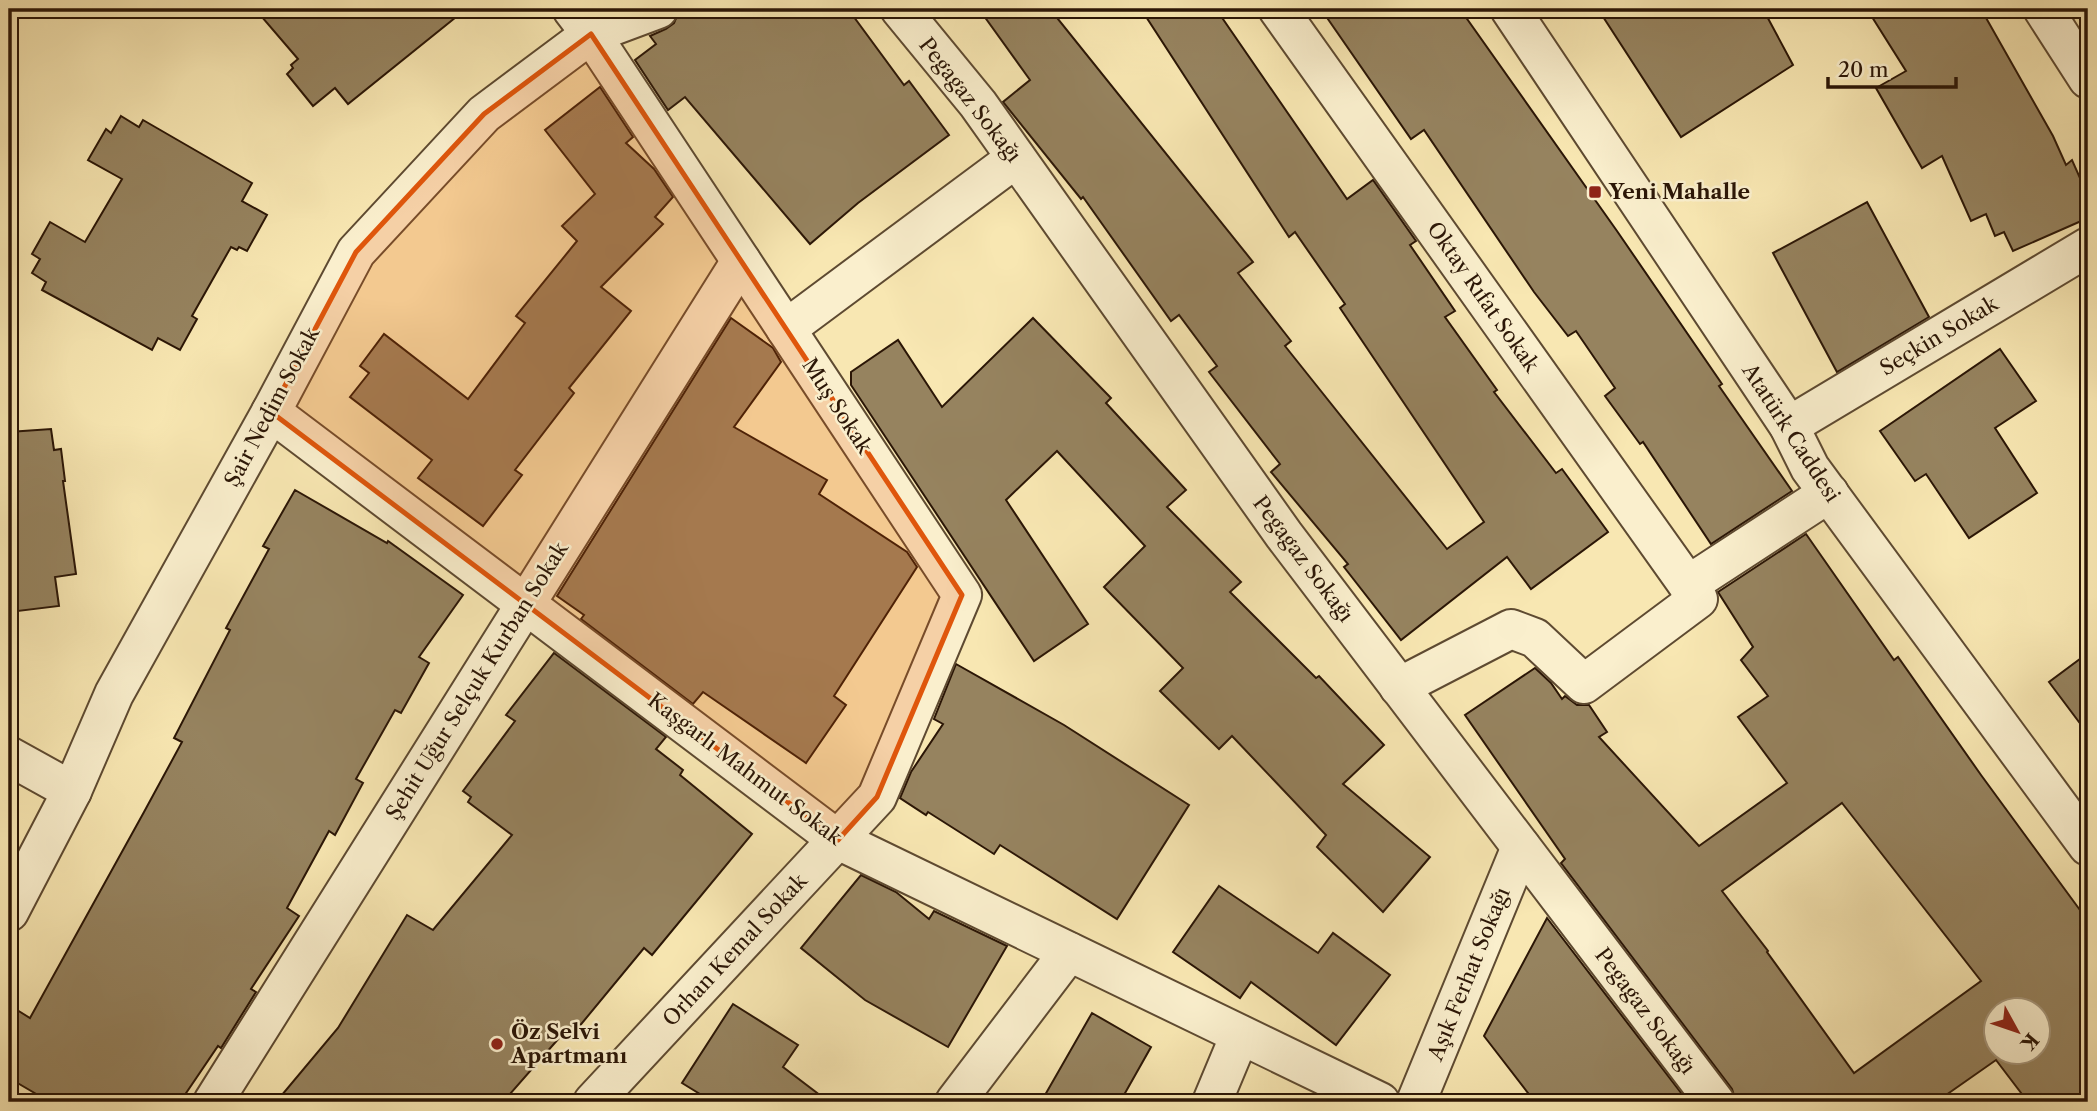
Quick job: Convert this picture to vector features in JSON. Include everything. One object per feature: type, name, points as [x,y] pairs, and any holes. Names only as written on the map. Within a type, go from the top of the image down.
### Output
[{"type":"street","name":"Şair Nedim Sokak","points":[[9,912],[72,791],[114,694],[271,412],[356,252],[484,114],[582,21],[659,9]]},
{"type":"street","name":"Pegagaz Sokağı","points":[[900,9],[978,104],[1284,536],[1715,1102]]},
{"type":"street","name":"Oktay Rıfat Sokak","points":[[1278,9],[1688,585]]},
{"type":"street","name":"Atatürk Caddesi","points":[[1510,9],[1789,426],[1810,468],[2088,846]]},
{"type":"street","points":[[2043,9],[2088,79]]},
{"type":"street","name":"Muş Sokak","points":[[582,21],[962,595],[877,797]]},
{"type":"street","points":[[786,329],[1016,158]]},
{"type":"street","name":"Seçkin Sokak","points":[[1789,426],[2088,247]]},
{"type":"street","name":"Şehit Uğur Selçuk Kurban Sokak","points":[[213,1102],[741,261]]},
{"type":"street","name":"Kaşgarlı Mahmut Sokak","points":[[271,412],[838,840],[1380,1102]]},
{"type":"street","points":[[1399,687],[1511,629],[1535,638],[1584,684],[1698,599],[1688,585],[1829,493]]},
{"type":"street","points":[[9,756],[72,791]]},
{"type":"street","name":"Orhan Kemal Sokak","points":[[593,1102],[877,797]]},
{"type":"street","name":"Aşık Ferhat Sokağı","points":[[1416,1102],[1521,846]]},
{"type":"street","points":[[955,1102],[1069,952]]},
{"type":"street","points":[[1212,1102],[1240,1035]]},
{"type":"highlighted area","points":[[591,34],[962,595],[877,797],[838,840],[271,412],[356,252],[484,114]]},
{"type":"building","points":[[255,9],[466,9],[348,104],[335,88],[313,106],[287,74],[298,59]]},
{"type":"building","points":[[682,9],[848,9],[904,85],[909,81],[949,135],[858,203],[810,244],[685,97],[668,110],[635,60],[656,44],[650,36],[674,23]]},
{"type":"building","points":[[979,9],[1050,9],[1253,262],[1238,273],[1291,341],[1285,346],[1447,549],[1484,522],[1340,308],[1345,304],[1295,232],[1289,237],[1141,9],[1216,9],[1347,199],[1373,180],[1416,241],[1410,245],[1455,311],[1445,317],[1497,390],[1494,392],[1556,473],[1562,469],[1608,532],[1531,589],[1507,557],[1401,640],[1344,567],[1348,564],[1271,472],[1280,464],[1209,372],[1217,366],[1179,315],[1171,321],[1083,197],[1081,199],[1003,102],[1030,80]]},
{"type":"building","points":[[1321,9],[1460,9],[1617,231],[1792,491],[1711,544],[1643,442],[1640,444],[1605,396],[1615,388],[1576,331],[1568,336],[1534,292],[1424,130],[1411,139]]},
{"type":"building","points":[[1598,9],[1763,9],[1793,65],[1681,137]]},
{"type":"building","points":[[1867,9],[1981,9],[2053,136],[2066,165],[2072,160],[2088,196],[2088,218],[2013,251],[2004,232],[1995,236],[1986,214],[1971,221],[1942,156],[1922,168],[1876,88],[1906,71]]},
{"type":"building","points":[[600,87],[633,137],[626,143],[654,169],[673,197],[655,217],[663,224],[601,287],[631,311],[569,388],[574,393],[515,470],[522,475],[483,526],[418,478],[432,460],[350,397],[369,373],[360,366],[384,334],[468,399],[525,323],[516,316],[577,241],[562,226],[595,194],[545,130]]},
{"type":"building","points":[[121,116],[139,127],[143,120],[252,183],[242,201],[267,215],[247,251],[231,247],[192,316],[197,319],[180,350],[158,338],[152,350],[42,290],[46,282],[32,273],[40,259],[32,254],[50,222],[85,242],[122,179],[88,160],[106,129],[111,133]]},
{"type":"building","points":[[1867,202],[1929,317],[1837,372],[1773,253]]},
{"type":"building","points":[[731,318],[773,348],[781,362],[734,427],[827,480],[819,494],[907,552],[917,567],[834,696],[846,705],[806,763],[703,692],[693,704],[581,619],[584,615],[557,596]]},
{"type":"building","points":[[1033,318],[1111,398],[1106,403],[1186,490],[1167,507],[1241,582],[1230,592],[1316,678],[1319,676],[1384,745],[1343,784],[1430,857],[1383,912],[1317,847],[1326,835],[1232,736],[1219,749],[1160,691],[1183,668],[1104,587],[1145,546],[1057,451],[1006,500],[1088,624],[1034,661],[851,385],[851,372],[898,340],[942,407]]},
{"type":"building","points":[[2000,349],[2036,401],[1995,428],[2037,493],[1969,538],[1926,474],[1915,481],[1880,431]]},
{"type":"building","points":[[51,429],[54,450],[61,449],[76,574],[55,577],[59,606],[18,611],[17,602],[13,603],[9,575],[9,432]]},
{"type":"building","points":[[295,490],[387,543],[388,541],[463,595],[419,657],[429,663],[401,713],[395,710],[356,779],[363,783],[335,835],[329,831],[287,908],[299,916],[251,989],[256,992],[221,1048],[218,1046],[180,1102],[50,1102],[9,1078],[9,1005],[30,1018],[182,742],[174,738],[230,630],[226,628],[269,549],[263,546]]},
{"type":"building","points":[[1806,534],[1894,660],[1898,657],[2088,921],[2088,1102],[2028,1102],[2001,1066],[2052,1066],[2052,996],[1982,996],[1982,1066],[1987,1066],[1936,1102],[1736,1102],[1732,1089],[1561,863],[1565,859],[1465,715],[1535,668],[1551,683],[1562,699],[1565,696],[1577,705],[1589,705],[1607,732],[1599,737],[1699,846],[1787,783],[1738,717],[1768,696],[1741,660],[1753,647],[1718,592]],"holes":[[[1842,803],[1981,981],[1854,1073],[1722,891]]]},
{"type":"building","points":[[554,653],[666,737],[656,749],[683,770],[680,775],[752,834],[652,955],[644,948],[573,1034],[567,1029],[503,1102],[276,1102],[338,1028],[407,915],[433,930],[512,835],[468,802],[471,797],[463,791],[515,721],[506,715]]},
{"type":"building","points":[[2088,653],[2088,734],[2049,682]]},
{"type":"building","points":[[956,664],[1064,725],[1189,805],[1117,919],[1000,845],[994,854],[928,812],[926,815],[900,798],[911,772],[943,724],[934,719]]},
{"type":"building","points":[[861,875],[896,892],[929,919],[934,911],[1007,946],[948,1047],[865,1000],[801,948]]},
{"type":"building","points":[[1219,886],[1318,953],[1333,933],[1390,975],[1336,1045],[1251,982],[1240,998],[1173,952]]},
{"type":"building","points":[[1547,918],[1688,1102],[1535,1102],[1484,1036]]},
{"type":"building","points":[[733,1004],[798,1045],[783,1067],[829,1102],[713,1102],[682,1083]]},
{"type":"building","points":[[1092,1013],[1151,1047],[1120,1102],[1041,1102]]},
{"type":"place","name":"Yeni Mahalle","points":[[1595,192]]},
{"type":"place","name":"Öz Selvi Apartmanı","points":[[497,1044]]}]
